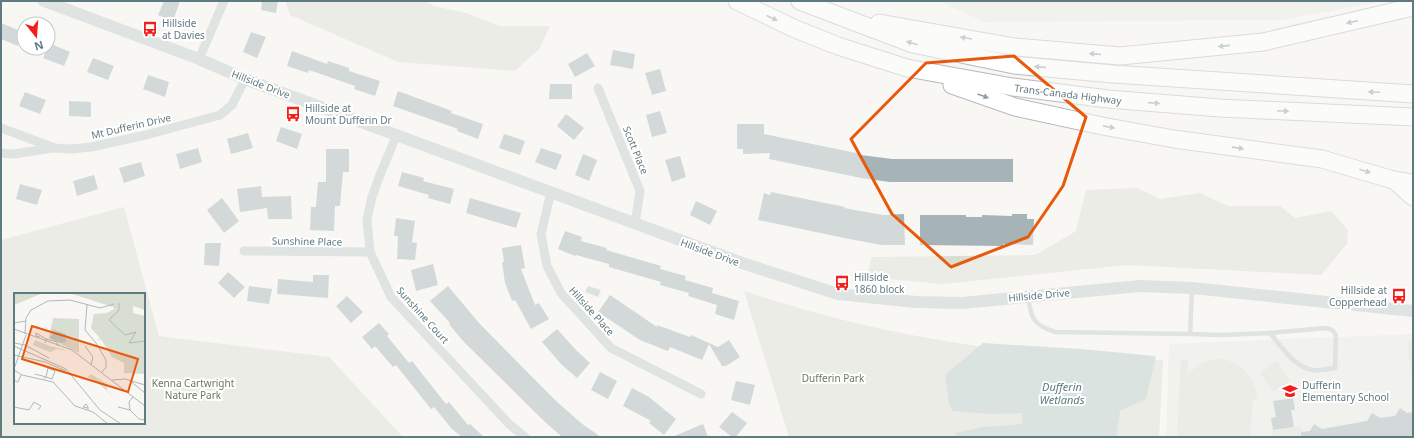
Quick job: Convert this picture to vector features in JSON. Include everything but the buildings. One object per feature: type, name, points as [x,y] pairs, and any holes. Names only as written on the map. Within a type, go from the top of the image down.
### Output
[{"type":"highway","name":"Trans-Canada Highway","points":[[737,1],[794,28],[838,46],[907,68],[1013,87],[1108,99],[1220,108],[1413,118]]},
{"type":"highway","points":[[800,1],[836,16],[913,44],[1014,65],[1113,74],[1413,94]]},
{"type":"highway","points":[[1390,13],[1409,1]]},
{"type":"highway","points":[[836,16],[1015,47],[1120,56],[1263,42],[1413,7]]},
{"type":"highway","points":[[907,68],[1015,107],[1102,126],[1174,139],[1322,159],[1393,180],[1413,183]]},
{"type":"highway","points":[[1393,180],[1413,197]]},
{"type":"street","name":"Hillside Drive","points":[[44,1],[58,4],[246,79],[742,263],[838,294],[916,302],[962,303],[1140,286],[1192,288],[1413,311]]},
{"type":"street","points":[[199,59],[224,1]]},
{"type":"street","name":"Mt Dufferin Drive","points":[[1,153],[14,154],[53,148],[72,149],[91,147],[146,135],[220,115],[232,105],[246,79]]},
{"type":"street","name":"Scott Place","points":[[598,88],[640,191],[635,223]]},
{"type":"street","points":[[1,128],[53,148]]},
{"type":"street","name":"Sunshine Court","points":[[397,134],[380,175],[369,211],[370,252],[390,297],[509,424],[525,437]]},
{"type":"street","name":"Hillside Place","points":[[551,192],[541,234],[547,266],[561,293],[610,348],[701,394]]},
{"type":"street","name":"Sunshine Place","points":[[244,250],[370,252]]},
{"type":"lane","points":[[1190,334],[1192,288]]},
{"type":"lane","points":[[1028,296],[1030,314],[1036,324],[1044,329],[1055,332],[1088,334],[1221,335],[1270,333],[1325,328],[1330,329],[1334,331],[1336,336],[1335,368],[1312,370],[1303,368],[1270,333]]},
{"type":"highlighted area","points":[[1014,56],[1086,117],[1063,186],[1028,237],[951,267],[892,214],[851,139],[926,63]]},
{"type":"shaded area","points":[[938,1],[1378,1],[1375,3],[1282,20],[985,22]]},
{"type":"shaded area","name":"Dufferin Elementary School","points":[[1413,334],[1413,437],[1166,437],[1169,344]]},
{"type":"green space","points":[[285,1],[425,1],[434,6],[466,13],[500,26],[550,26],[540,48],[515,71],[398,62],[290,15]]},
{"type":"green space","points":[[1137,188],[1160,199],[1200,193],[1228,206],[1280,206],[1295,218],[1331,211],[1348,230],[1347,244],[1321,275],[1127,265],[943,284],[866,277],[872,257],[1035,255],[1076,231],[1086,190]]},
{"type":"green space","name":"Kenna Cartwright Nature Park","points":[[124,207],[159,336],[329,357],[403,437],[1,437],[1,240]]},
{"type":"green space","name":"Dufferin Park","points":[[744,291],[847,321],[952,342],[1022,352],[1092,358],[1163,360],[1159,437],[789,437]]},
{"type":"green space","points":[[1413,342],[1413,382],[1407,343]]},
{"type":"green space","points":[[1218,359],[1226,360],[1240,366],[1250,377],[1256,391],[1258,399],[1253,399],[1250,437],[1177,437],[1181,360],[1188,361],[1187,376],[1193,369],[1201,364]]},
{"type":"green space","points":[[1277,361],[1290,381],[1274,392],[1260,373]]},
{"type":"green space","points":[[1301,426],[1302,437],[1272,437],[1271,431]]},
{"type":"water","points":[[588,286],[601,290],[598,297],[585,292]]},
{"type":"water","name":"Dufferin Wetlands","points":[[983,343],[1081,349],[1156,356],[1146,399],[1120,411],[1116,437],[957,437],[955,433],[983,427],[1023,424],[1022,413],[990,414],[953,411],[949,404],[945,375]]},
{"type":"place","name":"Hillside at Davies","points":[[150,29]]},
{"type":"place","name":"Hillside at Mount Dufferin Dr","points":[[293,114]]},
{"type":"place","name":"Hillside 1860 block","points":[[842,283]]},
{"type":"place","name":"Hillside at Copperhead","points":[[1399,296]]},
{"type":"place","name":"Dufferin Elementary School","points":[[1290,391]]}]
